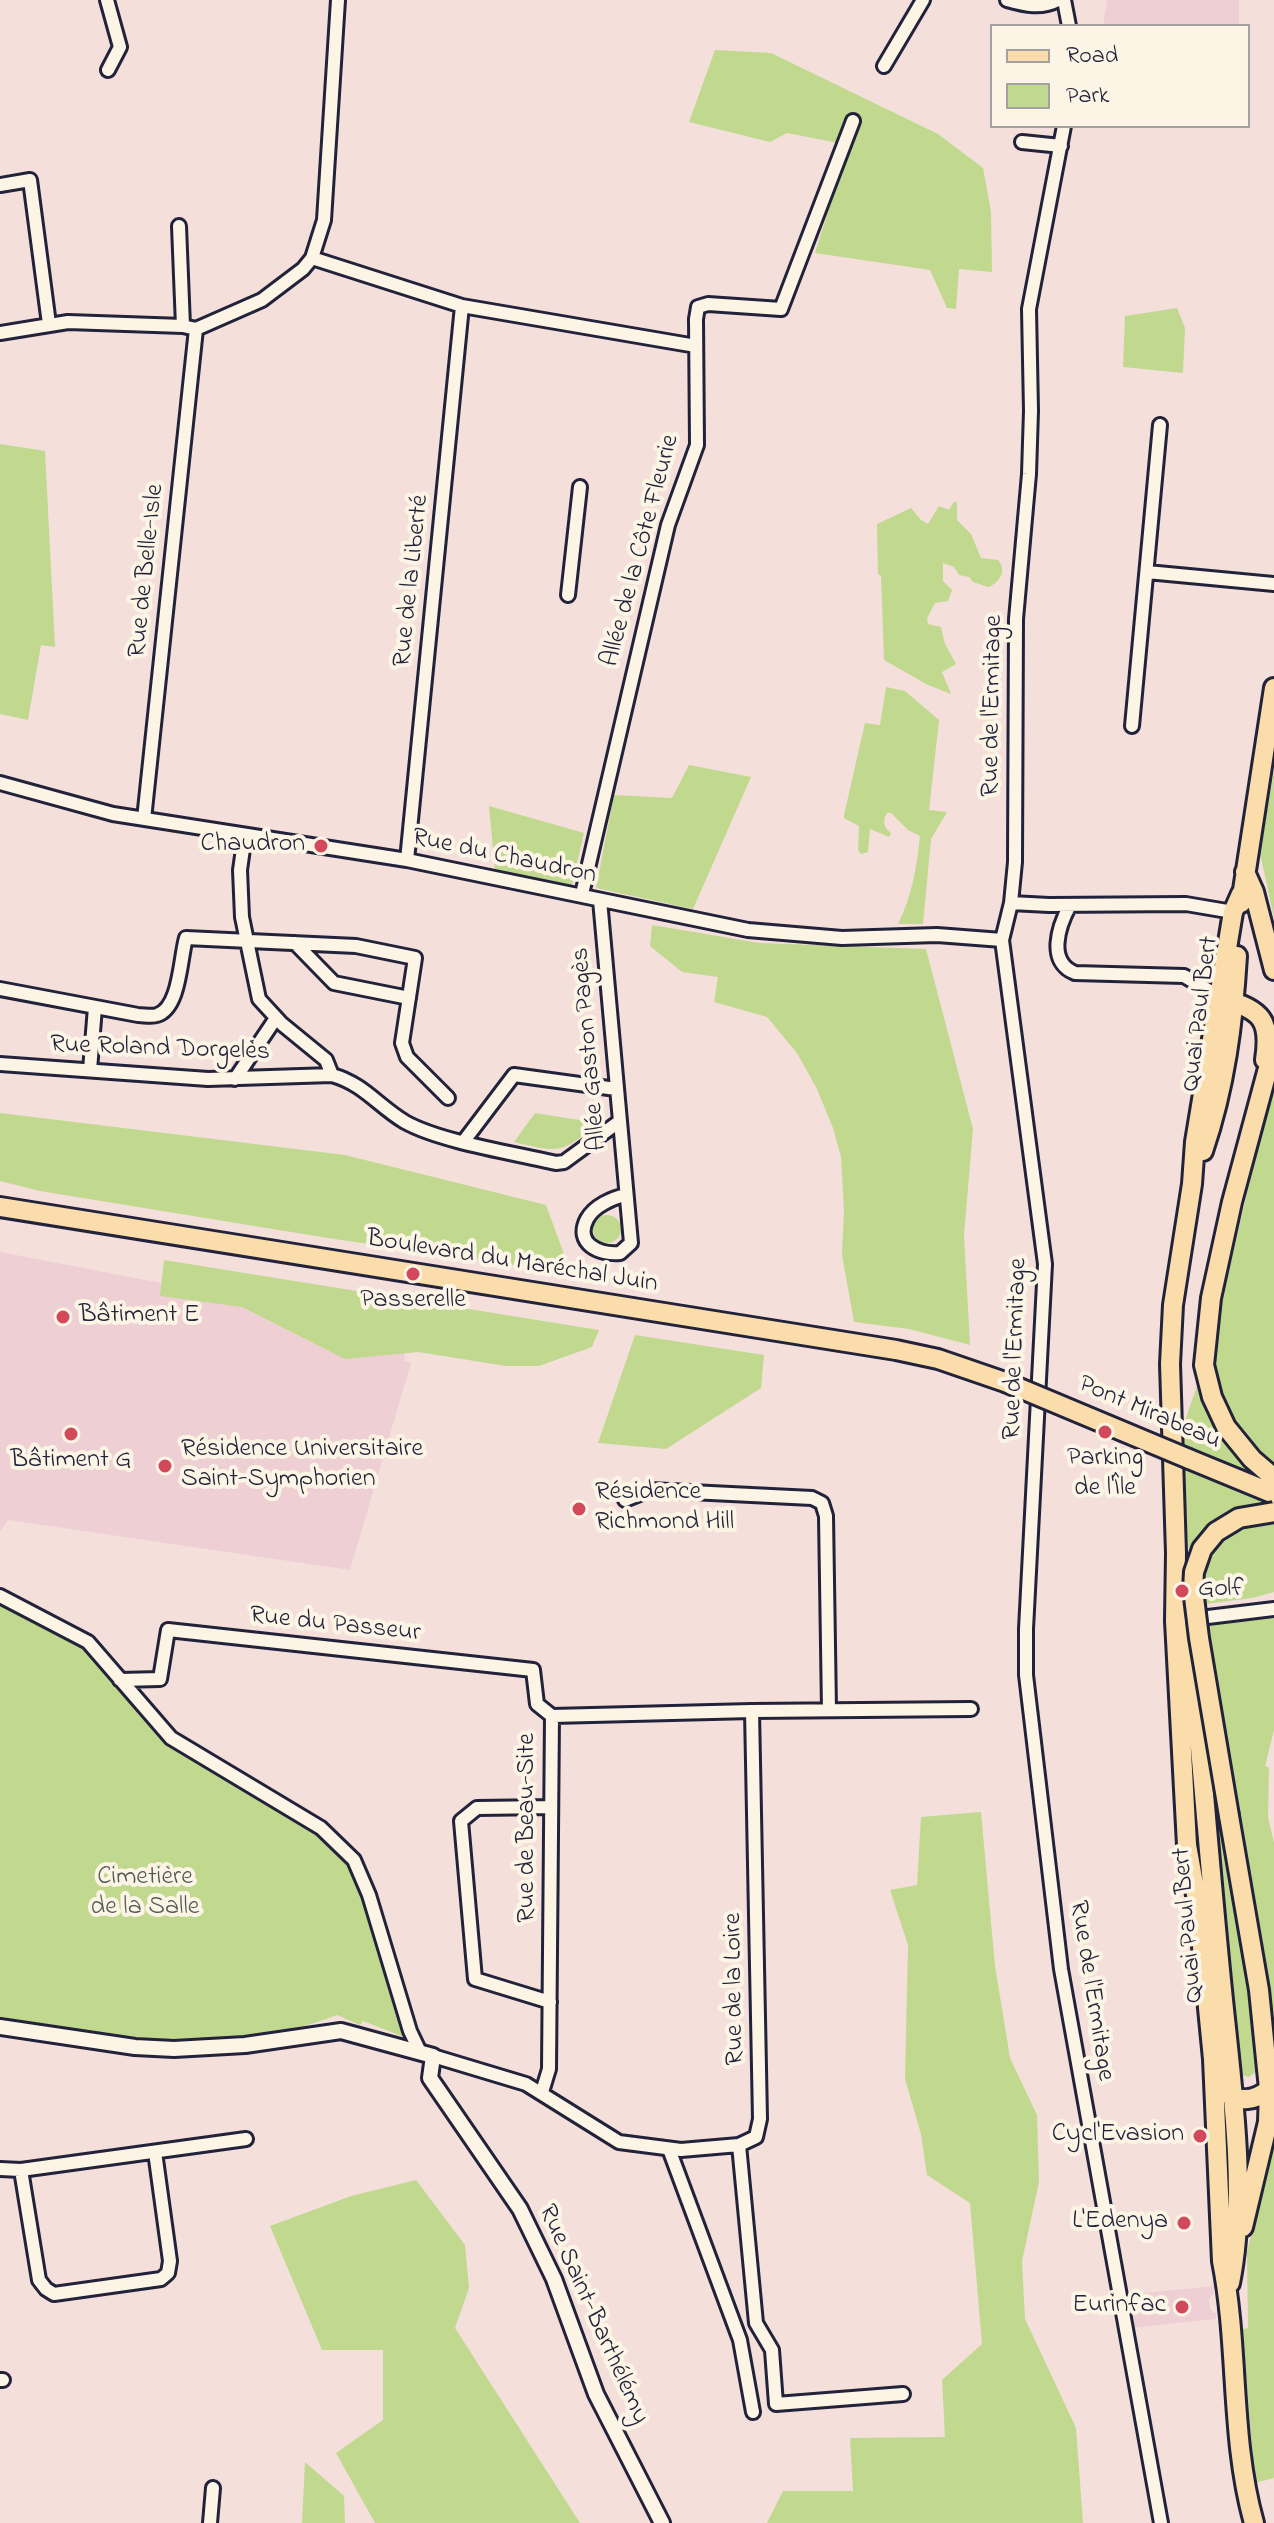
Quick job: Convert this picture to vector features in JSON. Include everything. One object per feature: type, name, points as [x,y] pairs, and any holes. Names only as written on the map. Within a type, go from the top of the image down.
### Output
[{"type":"main road","name":"Quai Paul Bert","points":[[1227,999],[1274,688]]},
{"type":"main road","points":[[1245,872],[1254,892],[1274,970]]},
{"type":"main road","name":"Quai Paul Bert","points":[[1241,894],[1233,912],[1227,999],[1230,1044],[1216,1110],[1192,1184],[1173,1305],[1170,1354],[1187,1845],[1198,1906],[1213,2059],[1222,2261],[1229,2293],[1242,2474],[1254,2523]]},
{"type":"main road","points":[[1227,999],[1255,1011],[1267,1029],[1258,1103]]},
{"type":"main road","points":[[1274,1046],[1232,1202],[1211,1298],[1204,1365],[1212,1397],[1226,1427],[1252,1459],[1274,1478]]},
{"type":"main road","name":"Boulevard du Maréchal Juin","points":[[3,1209],[896,1350],[938,1359],[1005,1382]]},
{"type":"main road","name":"Pont Mirabeau","points":[[1005,1382],[1274,1494]]},
{"type":"main road","points":[[1235,2259],[1262,2151],[1269,2113],[1269,2089],[1259,1990],[1193,1589],[1194,1572],[1202,1549],[1216,1532],[1239,1518],[1274,1512]]},
{"type":"main road","name":"Quai Paul Bert","points":[[1180,1620],[1195,1692],[1232,2097],[1237,2191],[1235,2259],[1229,2293]]},
{"type":"main road","points":[[1213,2059],[1225,2092],[1232,2097],[1248,2100],[1260,2097],[1269,2089]]},
{"type":"street","points":[[107,0],[120,47],[108,70]]},
{"type":"street","points":[[0,333],[68,322],[189,327],[262,300],[303,269],[312,258],[324,220],[338,0]]},
{"type":"street","points":[[884,66],[923,0]]},
{"type":"street","points":[[1007,0],[1034,6],[1061,0],[1068,24]]},
{"type":"street","name":"Allée de la Côte Fleurie","points":[[582,894],[668,525],[697,445],[698,307],[708,304],[781,309],[853,121]]},
{"type":"street","name":"Rue de l'Ermitage","points":[[1064,128],[1029,309],[1030,443],[1016,619],[1015,862],[1011,903],[1002,940],[1045,1264],[1026,1675],[1061,1969],[1161,2523]]},
{"type":"street","points":[[1022,142],[1061,146]]},
{"type":"street","points":[[0,185],[30,180],[49,324]]},
{"type":"street","name":"Rue de Belle-Isle","points":[[144,819],[189,327],[179,226]]},
{"type":"street","points":[[312,258],[462,306],[696,346]]},
{"type":"street","name":"Rue de la Liberté","points":[[407,860],[462,306]]},
{"type":"street","points":[[1132,726],[1160,425]]},
{"type":"street","points":[[568,595],[580,487]]},
{"type":"street","points":[[1147,572],[1274,584]]},
{"type":"street","name":"Rue du Chaudron","points":[[0,783],[144,819],[407,860],[748,930],[842,938],[937,935],[1002,940]]},
{"type":"street","points":[[245,835],[240,870],[242,917],[259,999],[276,1018],[326,1060],[332,1075]]},
{"type":"street","name":"Allée Gaston Pagès","points":[[600,900],[631,1243],[620,1253],[595,1250],[589,1244],[584,1229],[588,1216],[610,1199],[626,1195]]},
{"type":"street","points":[[1011,903],[1186,904],[1233,912]]},
{"type":"street","points":[[1070,905],[1060,923],[1058,958],[1064,969],[1075,973],[1184,976],[1227,999]]},
{"type":"street","points":[[0,989],[156,1016],[167,1010],[175,996],[186,938],[356,946],[415,958],[402,1043],[407,1057],[448,1098]]},
{"type":"street","points":[[295,943],[334,983],[409,998]]},
{"type":"street","points":[[90,1070],[95,1007]]},
{"type":"street","points":[[235,1079],[276,1018]]},
{"type":"street","name":"Rue Roland Dorgelès","points":[[0,1064],[235,1079],[332,1075],[350,1080],[405,1122],[435,1134],[556,1163],[564,1162],[620,1121]]},
{"type":"street","points":[[464,1141],[514,1075],[616,1089]]},
{"type":"street","points":[[625,1500],[650,1490],[812,1498],[822,1503],[826,1516],[829,1710]]},
{"type":"street","points":[[0,1596],[88,1642],[171,1738],[321,1828],[354,1860],[369,1895],[410,2031],[426,2054]]},
{"type":"street","points":[[1180,1620],[1274,1609]]},
{"type":"street","name":"Rue du Passeur","points":[[120,1680],[160,1679],[168,1630],[533,1670],[537,1704],[552,1716]]},
{"type":"street","points":[[752,1711],[971,1709]]},
{"type":"street","name":"Rue de Beau-Site","points":[[542,2092],[549,2069],[552,1716],[752,1711]]},
{"type":"street","name":"Rue de la Loire","points":[[739,2145],[756,2137],[760,2123],[752,1711]]},
{"type":"street","points":[[550,1807],[477,1808],[461,1821],[475,1979],[550,2002]]},
{"type":"street","points":[[0,2027],[135,2047],[174,2049],[219,2047],[341,2031],[526,2084],[619,2142],[669,2149],[739,2145],[756,2323],[772,2350],[776,2404],[903,2394]]},
{"type":"street","name":"Rue Saint-Barthélémy","points":[[426,2054],[433,2083],[520,2209],[554,2279],[596,2394],[662,2523]]},
{"type":"street","points":[[0,2169],[21,2170],[246,2139]]},
{"type":"street","points":[[669,2149],[740,2340],[753,2412]]},
{"type":"street","points":[[21,2170],[39,2280],[54,2294],[161,2279],[168,2273],[170,2261],[155,2152]]},
{"type":"street","points":[[210,2523],[213,2488]]},
{"type":"shaded area","points":[[1107,0],[1239,0],[1239,24],[1103,24]]},
{"type":"shaded area","points":[[0,1252],[223,1295],[406,1345],[404,1361],[411,1363],[350,1570],[8,1520],[0,1532]]},
{"type":"shaded area","points":[[1214,2286],[1214,2293],[1209,2299],[1216,2319],[1130,2328],[1124,2295]]},
{"type":"green space","points":[[715,50],[771,53],[938,134],[983,168],[991,212],[992,272],[959,269],[956,309],[947,308],[930,270],[815,253],[849,145],[787,133],[770,142],[689,122]]},
{"type":"green space","points":[[1177,308],[1185,328],[1183,373],[1123,367],[1125,316]]},
{"type":"green space","points":[[0,444],[45,451],[55,647],[41,645],[28,720],[0,714]]},
{"type":"green space","points":[[957,502],[957,520],[971,534],[981,558],[998,560],[1002,572],[996,582],[988,587],[959,575],[954,567],[943,563],[943,581],[952,590],[948,601],[935,603],[927,618],[928,624],[941,627],[945,644],[956,664],[942,672],[951,694],[884,660],[877,524],[911,508],[928,524],[939,506],[949,510]]},
{"type":"green space","points":[[886,687],[905,691],[939,720],[929,810],[947,812],[931,839],[923,924],[898,924],[913,881],[920,836],[887,813],[884,822],[891,833],[889,837],[870,829],[868,852],[861,854],[858,850],[859,826],[844,818],[865,723],[880,725]]},
{"type":"green space","points":[[689,765],[751,777],[693,909],[596,888],[614,795],[672,798]]},
{"type":"green space","points":[[1274,770],[1274,918],[1260,853]]},
{"type":"green space","points":[[489,806],[584,833],[572,885],[495,870]]},
{"type":"green space","points":[[652,925],[759,943],[926,949],[973,1129],[964,1235],[970,1345],[909,1329],[854,1322],[842,1255],[844,1210],[841,1157],[817,1089],[797,1053],[767,1017],[714,1002],[718,977],[682,972],[650,946]]},
{"type":"green space","points":[[1274,1077],[1274,1592],[1205,1604],[1188,1546],[1182,1430],[1214,1335]]},
{"type":"green space","points":[[0,1113],[345,1155],[546,1205],[571,1273],[334,1239],[40,1191],[0,1181]]},
{"type":"green space","points":[[535,1113],[598,1123],[576,1141],[559,1148],[514,1142]]},
{"type":"green space","points":[[607,1215],[617,1219],[621,1229],[617,1239],[607,1243],[597,1239],[593,1229],[597,1219]]},
{"type":"green space","points":[[164,1260],[599,1330],[592,1347],[539,1366],[506,1366],[418,1352],[345,1359],[242,1307],[160,1296]]},
{"type":"green space","points":[[635,1335],[764,1355],[761,1388],[666,1449],[598,1443]]},
{"type":"green space","name":"Cimetière de la Salle","points":[[0,1604],[52,1626],[83,1646],[166,1742],[306,1824],[346,1862],[366,1901],[406,2036],[363,2021],[360,2025],[337,2015],[296,2028],[254,2036],[212,2039],[127,2036],[0,2017]]},
{"type":"green space","points":[[1274,1617],[1274,1730],[1265,1766],[1269,1768],[1268,1817],[1274,1843],[1274,2019],[1203,1625]]},
{"type":"green space","points":[[981,1812],[995,1966],[1010,2058],[1037,2115],[1039,2182],[1022,2261],[1025,2319],[1076,2428],[1083,2523],[767,2523],[783,2491],[853,2491],[850,2438],[945,2437],[942,2380],[982,2344],[970,2203],[927,2175],[921,2134],[905,2079],[908,1945],[890,1890],[917,1885],[921,1817]]},
{"type":"green space","points":[[1213,1814],[1222,1826],[1260,2061],[1256,2072],[1249,2077],[1241,2075],[1237,2067]]},
{"type":"green space","points":[[1274,2143],[1274,2478],[1255,2483],[1242,2329],[1248,2328],[1247,2252]]},
{"type":"green space","points":[[416,2180],[465,2245],[469,2288],[455,2328],[580,2523],[375,2523],[336,2453],[383,2420],[383,2350],[322,2350],[270,2226],[351,2196]]},
{"type":"green space","points":[[305,2462],[344,2496],[345,2523],[302,2523]]},
{"type":"place","name":"Chaudron","points":[[321,846]]},
{"type":"place","name":"Passerelle","points":[[413,1274]]},
{"type":"place","name":"Bâtiment E","points":[[63,1317]]},
{"type":"place","name":"Parking de l'Île","points":[[1105,1432]]},
{"type":"place","name":"Bâtiment G","points":[[71,1434]]},
{"type":"place","name":"Résidence Universitaire Saint-Symphorien","points":[[165,1466]]},
{"type":"place","name":"Résidence Richmond Hill","points":[[579,1509]]},
{"type":"place","name":"Golf","points":[[1182,1591]]},
{"type":"place","name":"Cycl'Evasion","points":[[1200,2136]]},
{"type":"place","name":"L'Edenya","points":[[1184,2223]]},
{"type":"place","name":"Eurinfac","points":[[1182,2307]]}]
